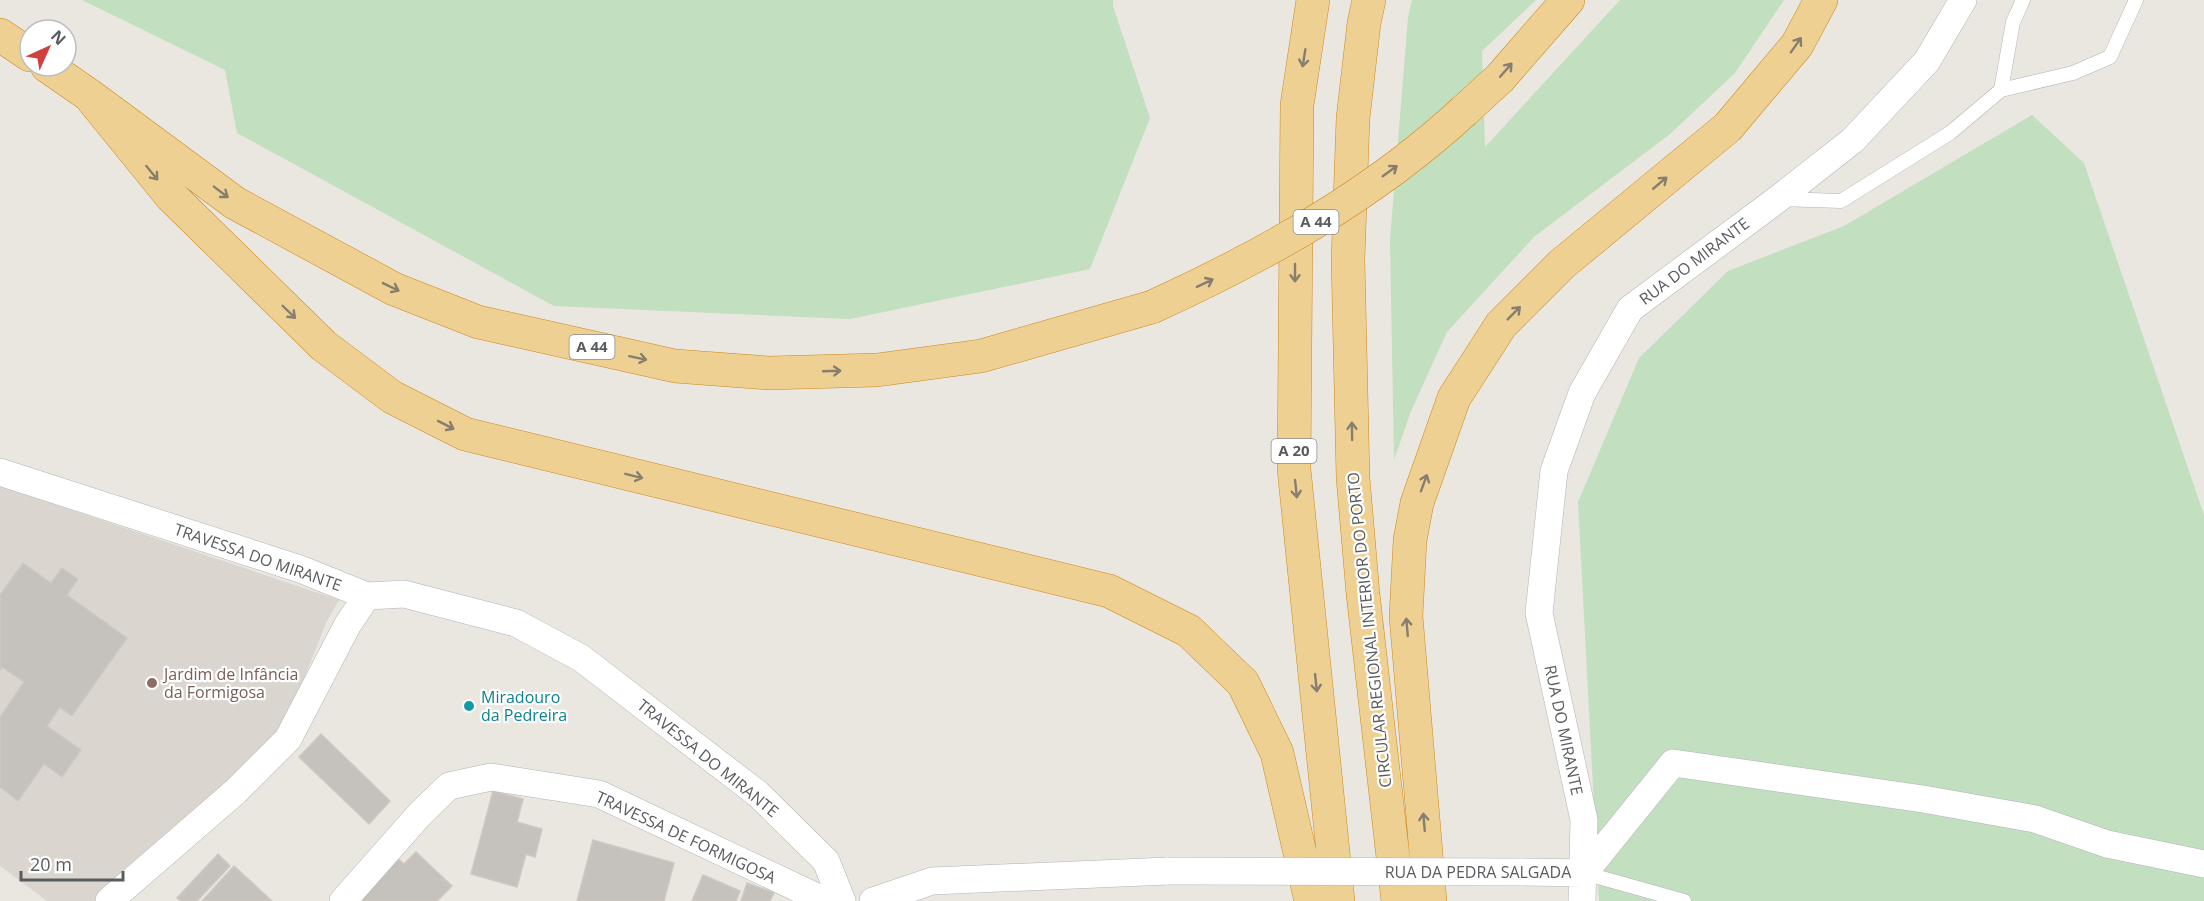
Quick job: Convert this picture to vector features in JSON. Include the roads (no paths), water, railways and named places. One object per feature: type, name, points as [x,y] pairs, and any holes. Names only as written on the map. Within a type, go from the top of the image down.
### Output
[{"type":"highway","name":"A 20","points":[[1313,0],[1297,105],[1294,469],[1338,901]]},
{"type":"highway","name":"CIRCULAR REGIONAL INTERIOR DO PORTO","points":[[1369,0],[1364,23],[1353,118],[1348,259],[1353,478],[1363,594],[1398,901]]},
{"type":"highway","name":"A 44","points":[[64,78],[235,202],[394,289],[478,322],[675,366],[769,373],[877,370],[981,357],[1152,307],[1211,280],[1318,220],[1407,158],[1500,78],[1568,0]]},
{"type":"highway","points":[[1430,901],[1406,616],[1407,578],[1410,540],[1417,503],[1454,398],[1501,325],[1562,264],[1728,127],[1797,45],[1821,0]]},
{"type":"highway","points":[[0,35],[18,47]]},
{"type":"highway","points":[[89,95],[171,196],[324,346],[392,397],[465,434],[1109,591],[1189,631],[1243,683],[1277,753],[1311,901]]},
{"type":"street","name":"RUA DO MIRANTE","points":[[1582,901],[1584,820],[1539,613],[1554,471],[1581,393],[1630,309],[1778,199],[1852,140],[1927,61],[1963,0]]},
{"type":"street","name":"TRAVESSA DO MIRANTE","points":[[0,472],[300,568],[367,596],[404,594],[516,623],[581,658],[758,794],[826,861],[842,901]]},
{"type":"street","points":[[110,901],[235,792],[288,739],[348,624],[367,596]]},
{"type":"street","name":"RUA DA PEDRA SALGADA","points":[[873,901],[932,881],[1168,871],[1584,873],[1673,763],[1923,799],[2035,819],[2108,844],[2204,864]]},
{"type":"street","name":"TRAVESSA DE FORMIGOSA","points":[[343,901],[420,814],[449,786],[491,777],[599,794],[825,901]]},
{"type":"lane","points":[[2001,90],[2013,22],[2023,0]]},
{"type":"lane","points":[[1778,199],[1841,201],[1950,133],[2001,90],[2073,73],[2110,57],[2136,0]]},
{"type":"lane","points":[[1584,873],[1684,901]]},
{"type":"place","name":"Jardim de Infância da Formigosa","points":[[152,683]]},
{"type":"place","name":"Miradouro da Pedreira","points":[[469,706]]}]
